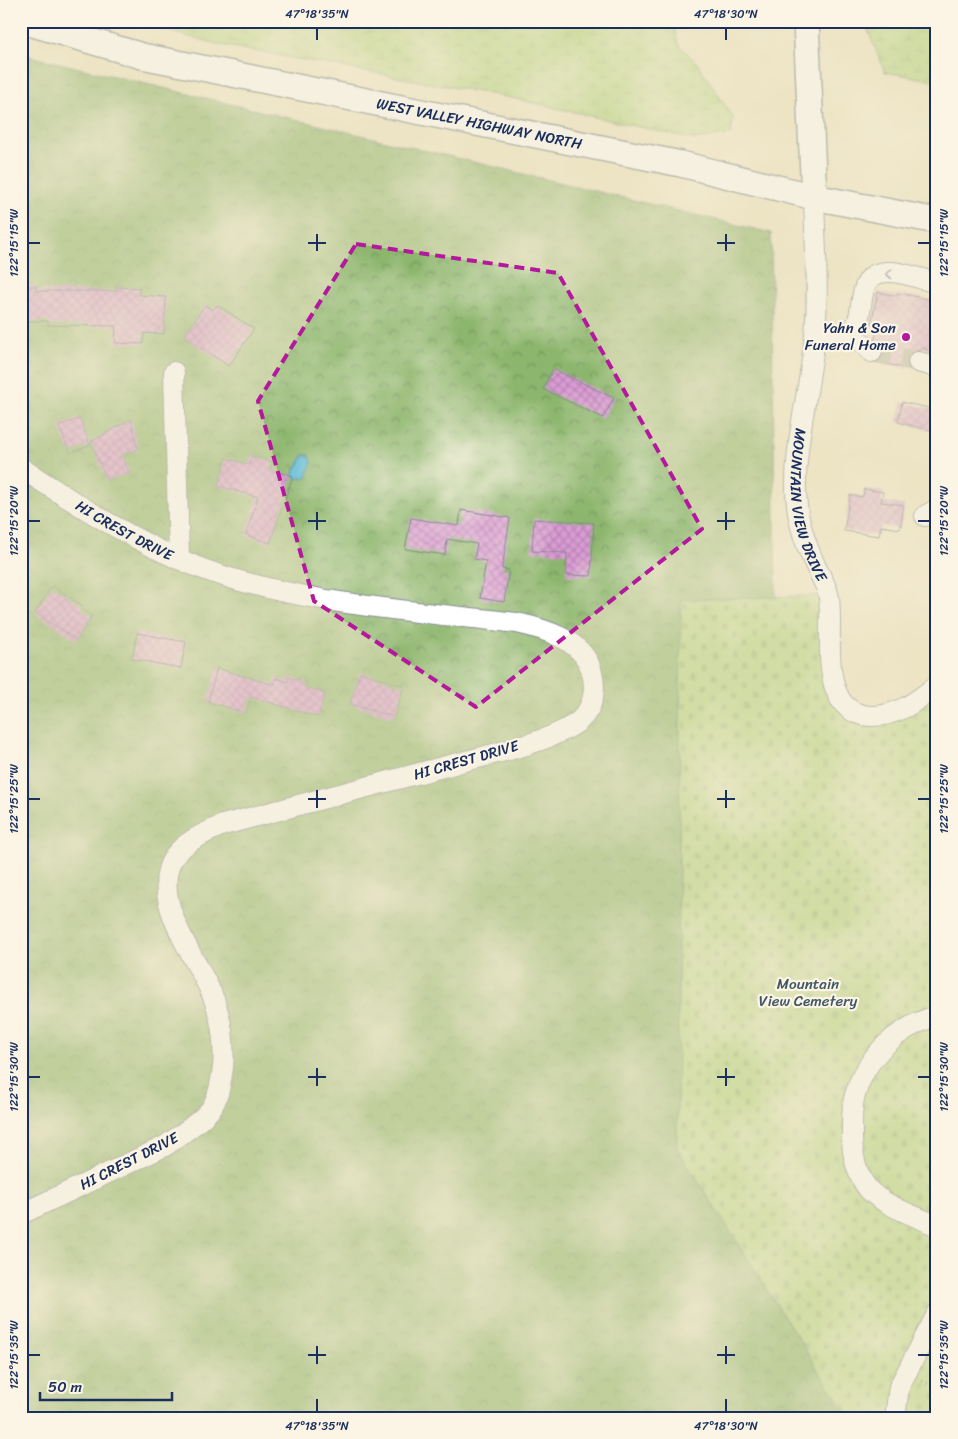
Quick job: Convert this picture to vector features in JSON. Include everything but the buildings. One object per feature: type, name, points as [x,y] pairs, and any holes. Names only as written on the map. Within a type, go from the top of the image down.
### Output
[{"type":"main road","name":"WEST VALLEY HIGHWAY NORTH","points":[[23,21],[142,56],[681,164],[814,197],[937,221]]},
{"type":"main road","points":[[806,21],[814,197]]},
{"type":"street","name":"MOUNTAIN VIEW DRIVE","points":[[814,197],[816,331],[797,476],[797,506],[806,542],[829,595],[831,660],[836,692],[847,709],[859,715],[877,716],[894,713],[916,702],[937,685]]},
{"type":"street","points":[[816,331],[842,335],[850,332],[856,326],[865,285],[871,277],[879,273],[890,272],[937,283]]},
{"type":"street","points":[[850,332],[872,352]]},
{"type":"street","points":[[174,372],[179,558]]},
{"type":"street","name":"HI CREST DRIVE","points":[[21,468],[92,514],[179,558],[226,576],[303,595],[517,623],[546,630],[564,640],[585,657],[592,672],[595,690],[585,714],[578,721],[554,734],[496,753],[223,825],[201,835],[182,847],[168,867],[166,887],[171,908],[184,939],[212,993],[218,1014],[224,1053],[218,1094],[210,1110],[165,1146],[21,1214]]},
{"type":"street","points":[[937,1016],[918,1022],[900,1033],[878,1053],[860,1080],[854,1097],[852,1125],[852,1145],[859,1176],[870,1191],[937,1226]]},
{"type":"street","points":[[895,1418],[899,1387],[934,1324]]},
{"type":"highlighted area","points":[[356,244],[558,273],[702,529],[476,707],[314,601],[258,401]]},
{"type":"green space","points":[[129,21],[673,21],[678,44],[697,63],[733,117],[731,134],[696,140],[512,98],[221,45]]},
{"type":"green space","points":[[864,21],[937,21],[937,81],[885,72]]},
{"type":"green space","points":[[21,54],[771,233],[776,598],[681,601],[677,1148],[849,1418],[21,1418]]},
{"type":"green space","name":"Mountain View Cemetery","points":[[829,595],[836,692],[877,716],[937,685],[937,1418],[849,1418],[677,1148],[681,600]]},
{"type":"water","points":[[309,455],[312,462],[307,477],[298,479],[294,476],[295,468],[299,465],[302,457]]},
{"type":"tunnel","points":[[872,352],[918,362]]},
{"type":"place","name":"Yahn & Son Funeral Home","points":[[906,337]]}]
